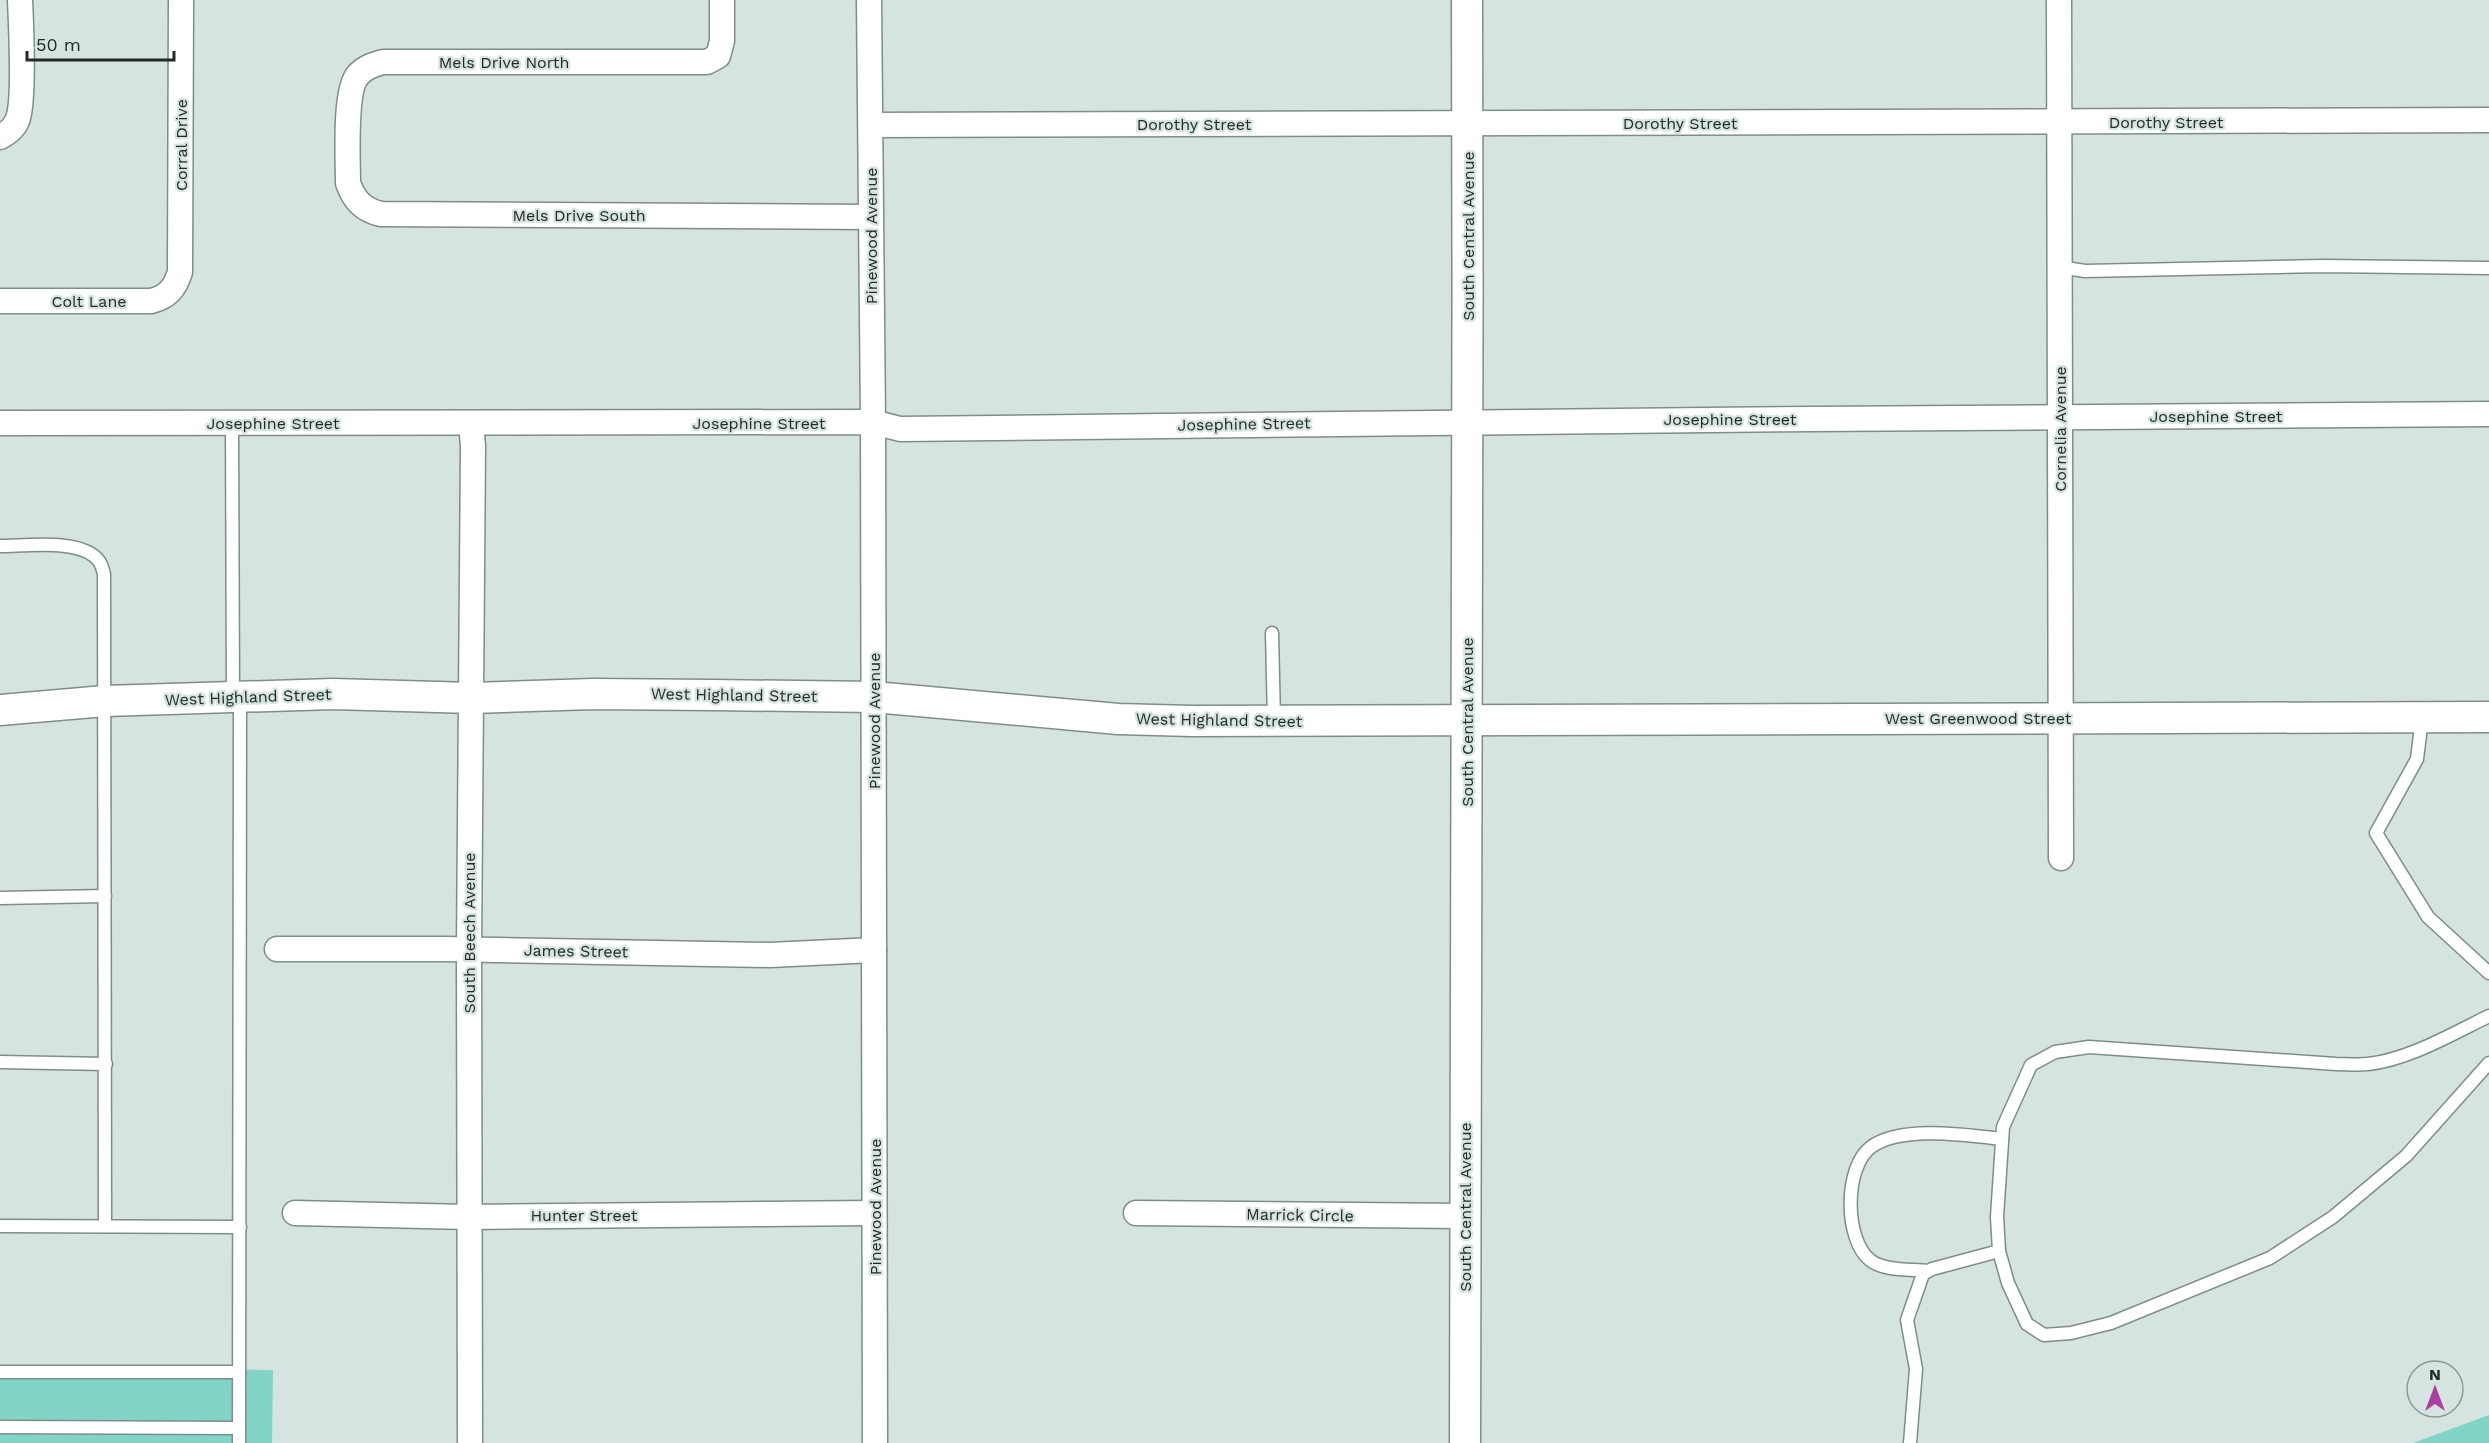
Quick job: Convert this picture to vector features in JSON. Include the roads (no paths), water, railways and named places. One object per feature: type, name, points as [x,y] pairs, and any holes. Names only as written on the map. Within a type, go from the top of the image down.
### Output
[{"type":"street","points":[[5,133],[17,122],[21,105],[20,0]]},
{"type":"street","name":"Corral Drive","points":[[173,288],[180,272],[181,0]]},
{"type":"street","name":"Mels Drive North","points":[[349,140],[350,92],[356,76],[367,67],[383,62],[707,62],[718,56],[722,41],[722,0]]},
{"type":"street","name":"Pinewood Avenue","points":[[869,0],[873,422],[875,1443]]},
{"type":"street","name":"South Central Avenue","points":[[1465,1443],[1467,0]]},
{"type":"street","name":"Cornelia Avenue","points":[[2059,0],[2061,858]]},
{"type":"street","name":"Dorothy Street","points":[[871,125],[2489,120]]},
{"type":"street","name":"Mels Drive South","points":[[349,140],[348,183],[352,194],[359,204],[369,211],[381,214],[870,217]]},
{"type":"street","name":"Colt Lane","points":[[0,301],[151,301],[161,299],[173,288]]},
{"type":"street","name":"Josephine Street","points":[[0,423],[873,422],[900,429],[1468,421],[2060,419],[2489,414]]},
{"type":"street","name":"South Beech Avenue","points":[[470,1443],[468,1217],[472,698],[471,423]]},
{"type":"street","name":"West Highland Street","points":[[0,710],[105,701],[333,694],[472,698],[593,694],[874,698],[1118,719],[1467,721]]},
{"type":"street","name":"West Greenwood Street","points":[[1467,721],[2489,717]]},
{"type":"street","name":"James Street","points":[[277,949],[469,949],[770,955],[874,950]]},
{"type":"street","name":"Hunter Street","points":[[295,1214],[468,1217],[874,1213]]},
{"type":"street","name":"Marrick Circle","points":[[1136,1213],[1465,1216]]},
{"type":"lane","points":[[2060,267],[2085,271],[2323,266],[2489,268]]},
{"type":"lane","points":[[232,423],[240,1227],[239,1443]]},
{"type":"lane","points":[[0,546],[77,547],[90,552],[99,561],[104,574],[105,1226]]},
{"type":"lane","points":[[1272,633],[1274,721]]},
{"type":"lane","points":[[2422,717],[2417,759],[2376,834],[2428,917],[2489,973]]},
{"type":"lane","points":[[0,898],[105,896]]},
{"type":"lane","points":[[2489,1016],[2444,1038],[2370,1064],[2336,1064],[2089,1047],[2055,1052],[2031,1065],[2003,1127],[1996,1217],[1999,1251],[2008,1283],[2027,1324],[2044,1335],[2071,1333],[2111,1323],[2270,1258],[2333,1217],[2406,1156],[2489,1063]]},
{"type":"lane","points":[[0,1062],[106,1064]]},
{"type":"lane","points":[[1928,1271],[1872,1262],[1860,1250],[1855,1236],[1850,1196],[1857,1163],[1872,1146],[1898,1137],[1937,1132],[2002,1139]]},
{"type":"lane","points":[[0,1226],[240,1227]]},
{"type":"lane","points":[[1910,1443],[1916,1369],[1907,1320],[1923,1274],[1999,1251]]},
{"type":"lane","points":[[0,1372],[239,1372]]},
{"type":"lane","points":[[0,1427],[239,1428]]}]
